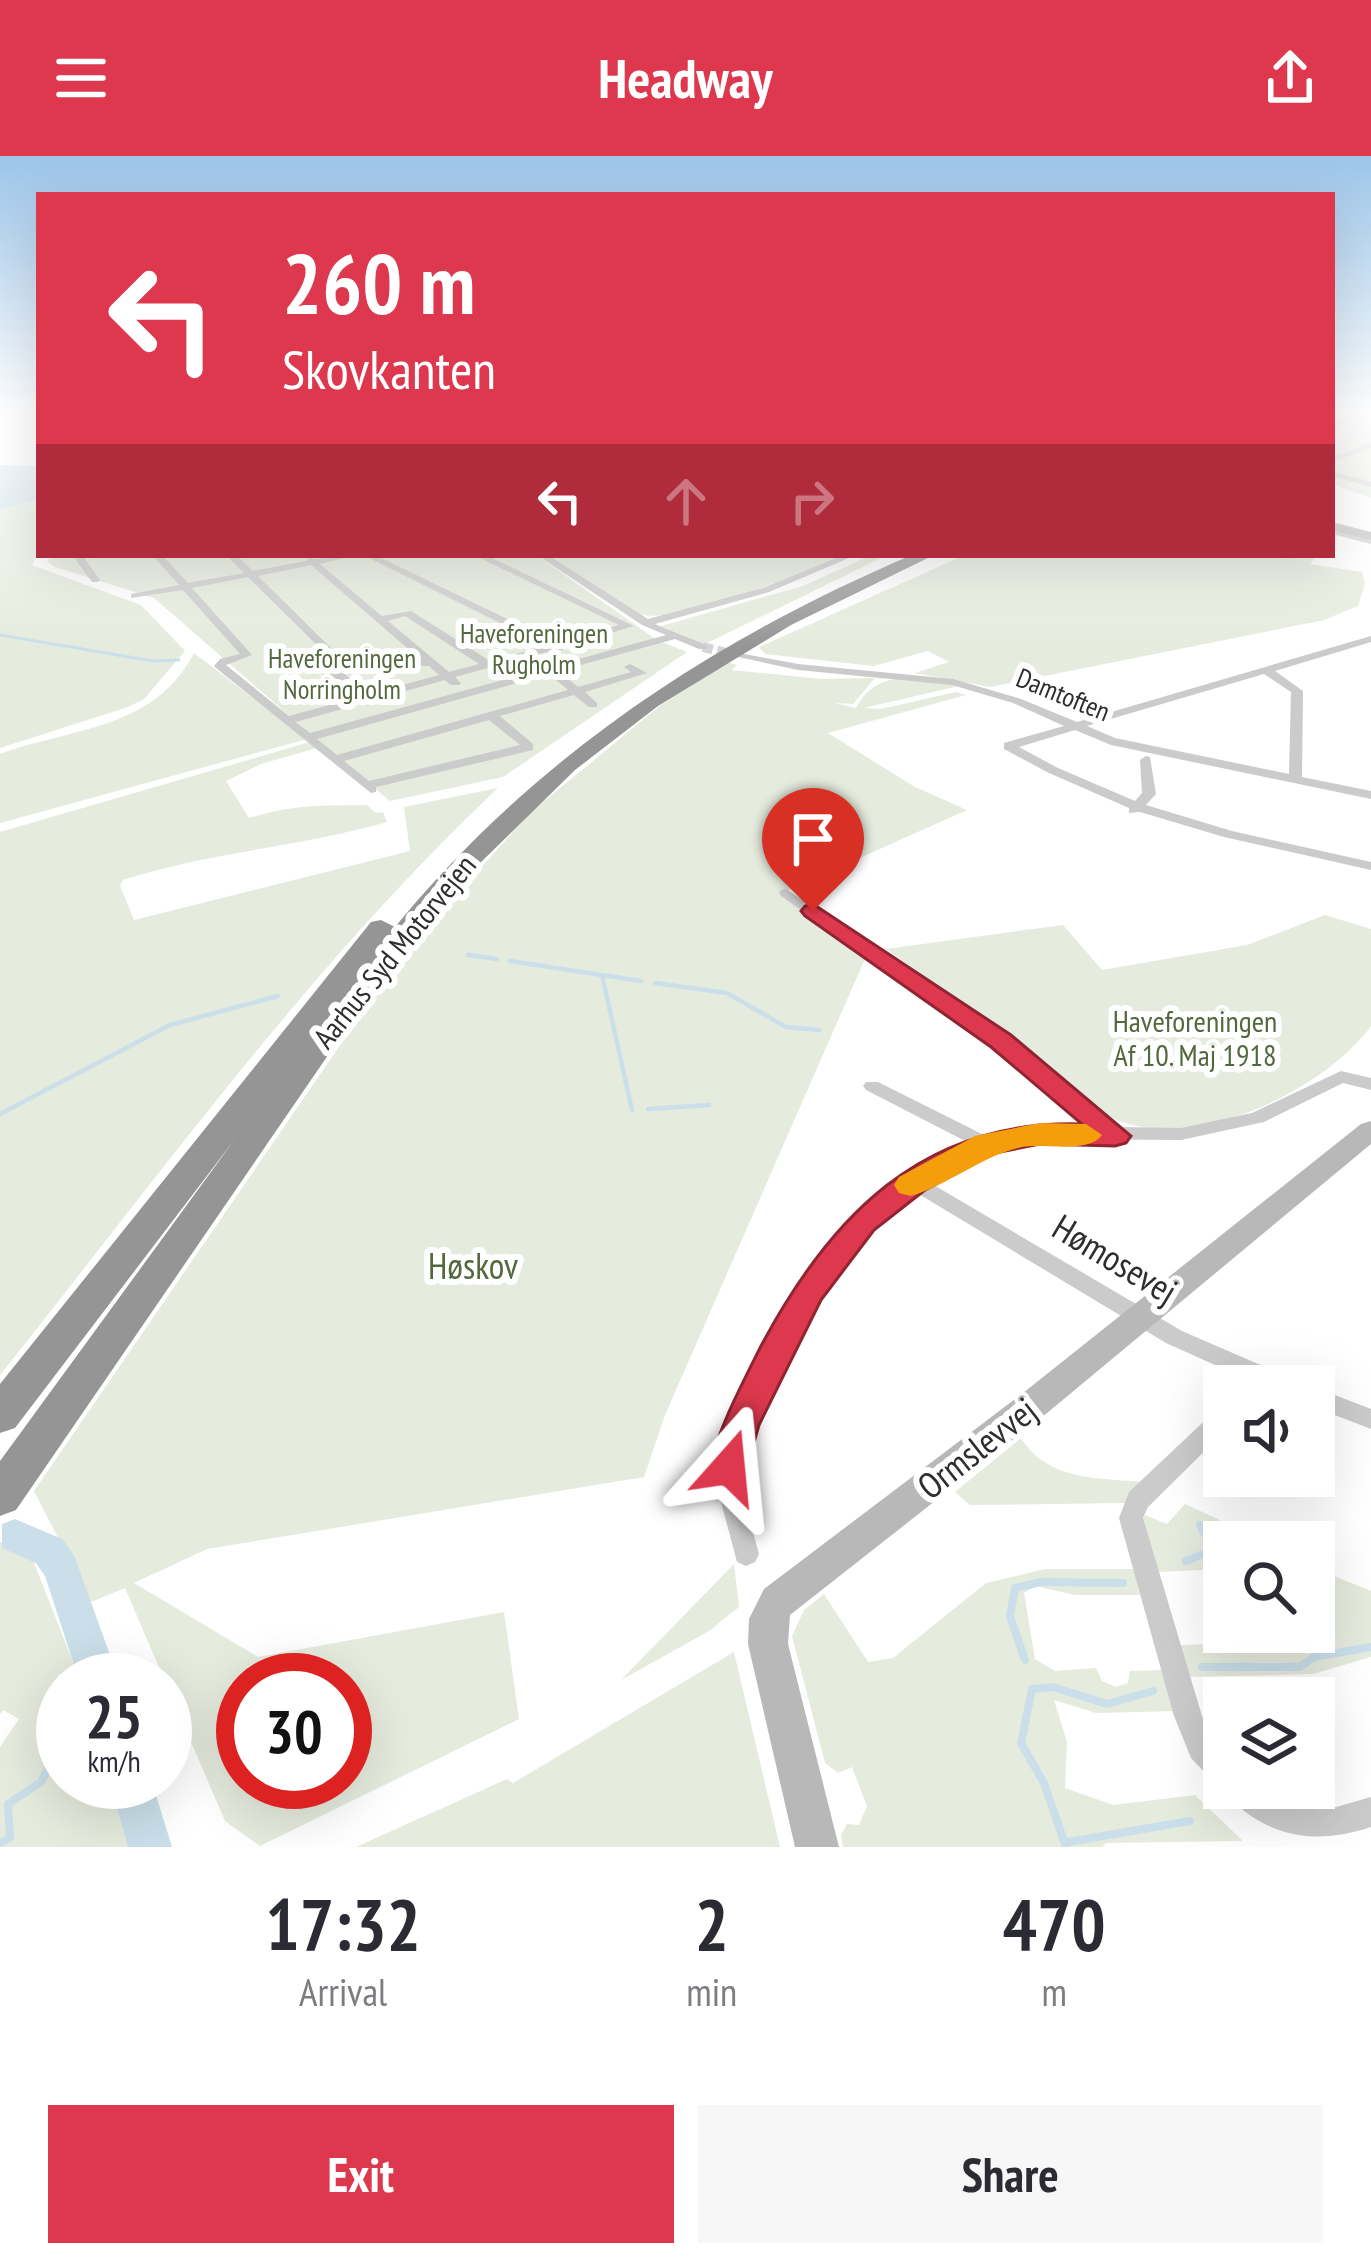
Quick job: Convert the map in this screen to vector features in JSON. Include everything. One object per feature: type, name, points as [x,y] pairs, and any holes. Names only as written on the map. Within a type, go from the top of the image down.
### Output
[{"type":"highway","points":[[746,640],[886,558]]},
{"type":"highway","name":"Aarhus Syd Motorvejen","points":[[0,1414],[331,987],[446,857],[548,762],[600,722],[901,558]]},
{"type":"highway","name":"Aarhus Syd Motorvejen","points":[[0,1496],[356,990],[469,859],[565,767],[676,683],[746,640],[920,558]]},
{"type":"highway","points":[[746,640],[940,558]]},
{"type":"street","points":[[1335,527],[1371,536]]},
{"type":"street","points":[[84,558],[95,580]]},
{"type":"street","points":[[160,558],[247,655],[220,666],[368,787],[530,747],[491,715]]},
{"type":"street","points":[[234,558],[338,658],[328,663]]},
{"type":"street","points":[[374,558],[559,648]]},
{"type":"street","points":[[289,720],[629,626],[485,558]]},
{"type":"street","points":[[547,558],[672,638],[703,647]]},
{"type":"street","points":[[646,622],[766,590],[844,558]]},
{"type":"street","points":[[135,596],[309,559],[467,693]]},
{"type":"street","points":[[379,620],[407,613],[490,667]]},
{"type":"street","points":[[311,736],[672,638]]},
{"type":"street","points":[[1371,639],[1008,746],[1064,779],[1134,809],[1202,830],[1371,866]]},
{"type":"street","name":"Damtoften","points":[[746,640],[798,667],[952,682],[1017,701],[1072,727],[1139,748],[1371,795]]},
{"type":"street","points":[[328,663],[430,663]]},
{"type":"street","points":[[328,663],[369,699]]},
{"type":"street","points":[[336,759],[641,673],[630,667]]},
{"type":"street","points":[[551,670],[593,705]]},
{"type":"street","points":[[1266,670],[1297,691],[1295,780]]},
{"type":"street","points":[[1134,809],[1149,794],[1146,760]]},
{"type":"street","points":[[786,893],[1001,1041],[1115,1136]]},
{"type":"street","points":[[746,1554],[730,1491],[729,1467],[740,1425],[808,1292],[862,1221],[914,1182],[986,1144],[1040,1133],[1181,1135],[1257,1118],[1341,1078],[1371,1084]]},
{"type":"street","points":[[872,1085],[986,1144]]},
{"type":"street","name":"Ormslevvej","points":[[817,1847],[768,1644],[771,1612],[785,1595],[971,1453],[1371,1130]]},
{"type":"street","name":"Hømosevej","points":[[914,1182],[1174,1337],[1232,1365]]},
{"type":"street","points":[[1335,1405],[1371,1419]]},
{"type":"street","points":[[1203,1437],[1138,1500],[1130,1518],[1188,1716],[1203,1750]]},
{"type":"street","points":[[1270,1809],[1310,1826],[1342,1824],[1371,1812]]},
{"type":"green space","points":[[1348,490],[1371,490],[1371,498]]},
{"type":"green space","points":[[36,500],[32,565],[141,605],[185,651],[144,699],[0,748],[0,510]]},
{"type":"green space","points":[[540,558],[657,640],[687,652],[503,777],[390,801],[324,746],[261,764],[226,781],[249,818],[294,808],[367,805],[376,813],[383,812],[387,822],[123,880],[120,886],[134,920],[410,851],[404,807],[498,788],[300,998],[0,1375],[0,832],[317,740],[154,598],[47,561]]},
{"type":"green space","points":[[548,558],[836,558],[710,605],[657,616],[639,614]]},
{"type":"green space","points":[[865,558],[881,558],[705,644],[661,626],[803,586]]},
{"type":"green space","points":[[958,558],[1314,558],[1310,564],[1362,572],[1365,583],[1358,606],[1324,620],[990,687],[915,673],[949,662],[928,651],[873,666],[765,654],[759,647]]},
{"type":"green space","points":[[194,653],[307,739],[0,823],[0,754],[135,712],[177,678]]},
{"type":"green space","name":"Høskov","points":[[727,662],[737,665],[731,670],[821,679],[875,678],[853,704],[835,703],[856,708],[876,685],[901,678],[959,686],[864,708],[881,709],[956,692],[966,695],[828,733],[915,787],[967,810],[779,894],[868,952],[665,1415],[644,1477],[207,1549],[134,1583],[251,1653],[216,1653],[216,1800],[192,1744],[192,1653],[153,1653],[125,1588],[91,1602],[34,1491],[402,955],[532,811],[661,705]]},
{"type":"green space","name":"Haveforeningen Af 10. Maj 1918","points":[[1325,915],[1371,929],[1371,1026],[1321,1074],[1288,1094],[1213,1123],[1176,1129],[1140,1127],[1096,1109],[998,1028],[886,949],[1063,925],[1102,970],[1247,945]]},
{"type":"green space","points":[[1021,1438],[1032,1452],[1060,1470],[1144,1482],[1126,1503],[970,1505],[955,1492]]},
{"type":"green space","points":[[1185,1504],[1222,1521],[1203,1521],[1203,1570],[1157,1572],[1142,1522],[1145,1515],[1167,1524]]},
{"type":"green space","points":[[0,1542],[29,1550],[69,1653],[36,1653],[36,1809],[123,1809],[135,1847],[0,1847],[0,1747],[19,1719],[3,1710],[0,1714]]},
{"type":"green space","points":[[734,1564],[739,1607],[709,1631],[621,1680]]},
{"type":"green space","points":[[1045,1569],[1134,1569],[1140,1595],[1074,1595],[1036,1586],[1024,1593],[1035,1659],[1055,1671],[1096,1668],[1102,1681],[1116,1687],[1128,1683],[1130,1671],[1164,1670],[1178,1711],[1096,1713],[1054,1700],[1067,1742],[1065,1788],[1113,1805],[1195,1795],[1203,1809],[1210,1809],[1243,1841],[1106,1843],[1102,1847],[843,1847],[841,1835],[847,1824],[859,1825],[867,1806],[852,1767],[838,1773],[825,1763],[792,1636],[804,1610],[824,1594],[868,1662],[893,1658],[986,1583]]},
{"type":"green space","points":[[1335,1576],[1371,1591],[1371,1657],[1313,1674],[1188,1677],[1179,1645],[1203,1644],[1203,1653],[1335,1653]]},
{"type":"green space","name":"Høskov","points":[[504,1612],[519,1719],[372,1791],[372,1653],[280,1653]]},
{"type":"green space","points":[[734,1652],[780,1847],[356,1847],[507,1779],[513,1783]]},
{"type":"green space","name":"Høskov","points":[[220,1809],[335,1809],[260,1846],[225,1821]]},
{"type":"water","points":[[0,490],[36,490],[36,500],[0,510]]},
{"type":"waterway","points":[[0,635],[153,661],[179,660]]},
{"type":"waterway","points":[[468,955],[497,959]]},
{"type":"waterway","points":[[510,961],[602,975]]},
{"type":"waterway","points":[[602,975],[641,981]]},
{"type":"waterway","points":[[602,975],[632,1110]]},
{"type":"waterway","points":[[655,983],[727,993],[786,1027],[820,1030]]},
{"type":"waterway","points":[[0,1114],[170,1025],[278,996]]},
{"type":"waterway","points":[[648,1109],[709,1105]]},
{"type":"waterway","points":[[1186,1561],[1213,1550],[1200,1525]]},
{"type":"waterway","points":[[15,1536],[49,1551],[61,1567],[90,1653]]},
{"type":"waterway","points":[[1025,1660],[1010,1616],[1015,1588],[1041,1582],[1123,1583]]},
{"type":"waterway","points":[[1202,1667],[1300,1667],[1314,1657],[1371,1647]]},
{"type":"waterway","points":[[1066,1847],[1044,1783],[1021,1743],[1032,1689],[1053,1687],[1107,1704],[1153,1691]]},
{"type":"waterway","points":[[0,1843],[10,1838],[8,1804],[36,1785]]},
{"type":"waterway","points":[[139,1809],[150,1847]]},
{"type":"waterway","points":[[1068,1842],[1190,1821]]},
{"type":"tunnel","points":[[703,647],[734,655]]},
{"type":"slow traffic","points":[[911,1185],[986,1144],[1040,1133],[1086,1135]]},
{"type":"route","points":[[729,1467],[740,1425],[808,1292],[862,1221],[914,1182],[986,1144],[1040,1133],[1115,1136],[1001,1041],[813,911]]},
{"type":"park label","name":"Haveforeningen Rugholm","points":[[534,650]]},
{"type":"park label","name":"Haveforeningen Norringholm","points":[[342,674]]}]
